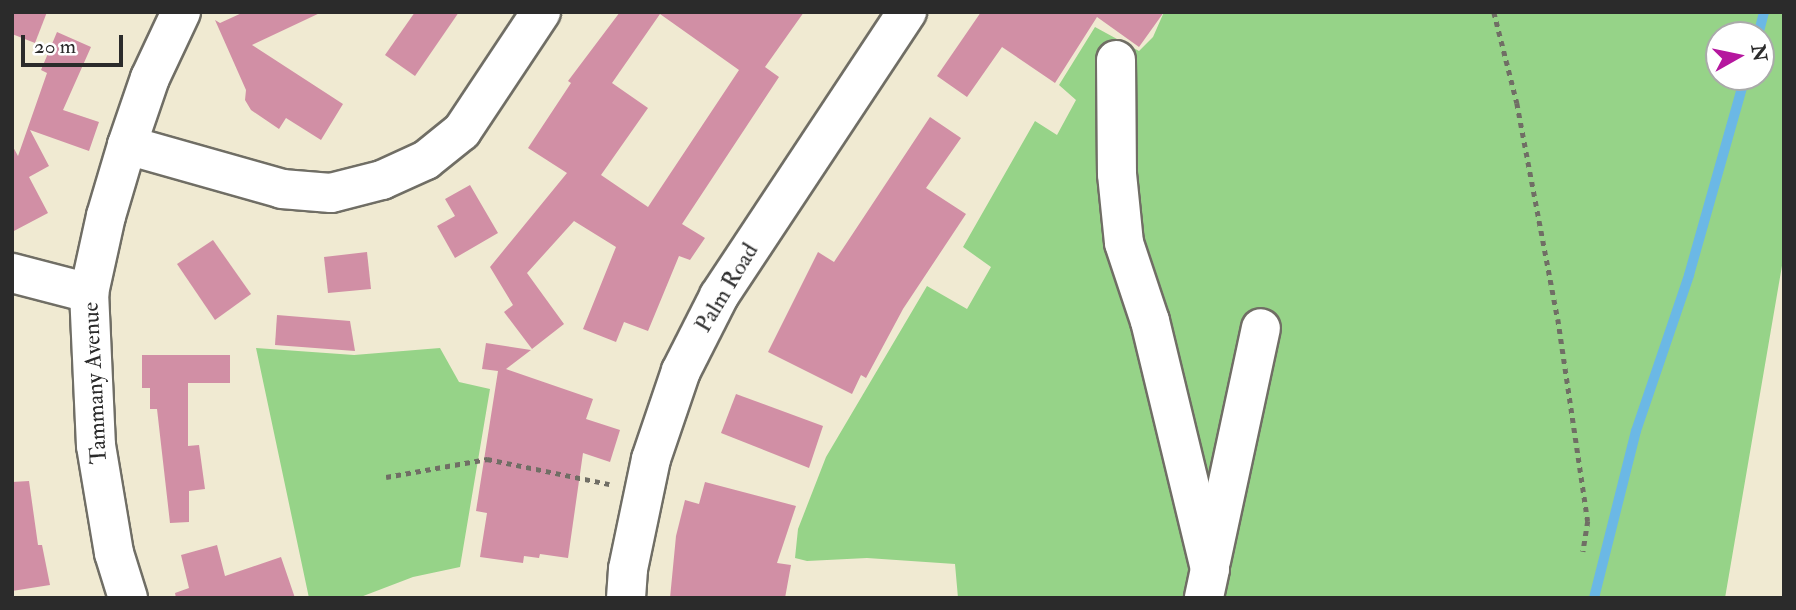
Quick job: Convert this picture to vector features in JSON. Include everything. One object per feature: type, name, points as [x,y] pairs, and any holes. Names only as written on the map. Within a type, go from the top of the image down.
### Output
[{"type":"street","name":"Tammany Avenue","points":[[128,598],[114,553],[96,446],[89,293],[106,216],[127,145],[150,79],[181,12]]},
{"type":"street","points":[[127,145],[282,189],[331,193],[382,180],[426,160],[462,131],[541,12]]},
{"type":"street","name":"Palm Road","points":[[626,598],[628,569],[651,459],[681,371],[719,296],[907,12]]},
{"type":"street","points":[[1116,60],[1117,174],[1124,243],[1150,321],[1207,584]]},
{"type":"street","points":[[12,272],[89,293]]},
{"type":"street","points":[[1207,584],[1261,328]]},
{"type":"path","points":[[1494,12],[1522,129],[1558,319],[1588,521],[1583,552]]},
{"type":"path","points":[[386,477],[487,459],[644,492]]},
{"type":"green space","points":[[1164,12],[1784,12],[1784,254],[1725,598],[958,598],[955,564],[867,558],[807,561],[795,558],[798,529],[826,457],[927,286],[967,309],[991,267],[963,247],[1035,121],[1057,135],[1076,100],[1059,85],[1095,27],[1139,51],[1153,37]]},
{"type":"green space","points":[[256,348],[354,355],[440,348],[459,382],[490,389],[460,567],[413,577],[358,598],[309,598]]},
{"type":"building","points":[[12,12],[47,12],[35,43],[12,34]]},
{"type":"building","points":[[244,12],[322,12],[252,45],[343,104],[321,140],[286,118],[279,129],[251,110],[245,100],[246,90],[215,20],[220,23]]},
{"type":"building","points":[[415,12],[459,12],[415,76],[385,55]]},
{"type":"building","points":[[620,12],[804,12],[765,67],[779,77],[682,224],[705,238],[690,260],[679,256],[648,331],[624,322],[616,342],[583,329],[616,247],[574,221],[527,273],[564,324],[532,349],[504,312],[513,305],[490,267],[567,173],[528,148],[571,83],[568,81]],"holes":[[[660,14],[739,70],[648,207],[601,175],[648,108],[612,83]]]},
{"type":"building","points":[[981,12],[1164,12],[1139,47],[1097,17],[1055,83],[1002,47],[967,97],[937,76]]},
{"type":"building","points":[[57,32],[91,47],[63,110],[99,122],[89,151],[30,130],[49,166],[29,177],[48,213],[12,232],[12,145],[18,156],[47,73],[41,70]]},
{"type":"building","points":[[930,117],[961,138],[926,188],[966,214],[903,309],[866,378],[861,375],[852,394],[768,352],[818,252],[834,262]]},
{"type":"building","points":[[470,185],[498,233],[455,258],[437,226],[455,216],[445,199]]},
{"type":"building","points":[[213,240],[251,294],[215,320],[177,264]]},
{"type":"building","points":[[367,252],[371,289],[328,293],[324,257]]},
{"type":"building","points":[[277,315],[350,321],[355,351],[275,345]]},
{"type":"building","points":[[486,343],[531,350],[506,369],[593,399],[586,419],[620,430],[610,462],[583,453],[568,558],[540,554],[539,558],[524,556],[523,563],[480,557],[487,513],[476,511],[498,371],[482,369]]},
{"type":"building","points":[[142,355],[230,355],[230,383],[188,383],[188,446],[199,445],[205,489],[189,491],[189,522],[170,523],[157,409],[150,409],[150,388],[142,388]]},
{"type":"building","points":[[736,394],[823,426],[809,468],[721,433]]},
{"type":"building","points":[[29,481],[38,545],[42,545],[50,585],[12,591],[12,482]]},
{"type":"building","points":[[705,482],[796,506],[777,563],[791,565],[785,598],[670,598],[676,536],[685,500],[699,504]]},
{"type":"building","points":[[217,545],[225,576],[281,557],[295,598],[176,598],[175,593],[189,588],[181,555]]},
{"type":"waterway","points":[[1762,21],[1764,12]]},
{"type":"waterway","points":[[1594,598],[1636,431],[1689,275],[1741,91]]}]
